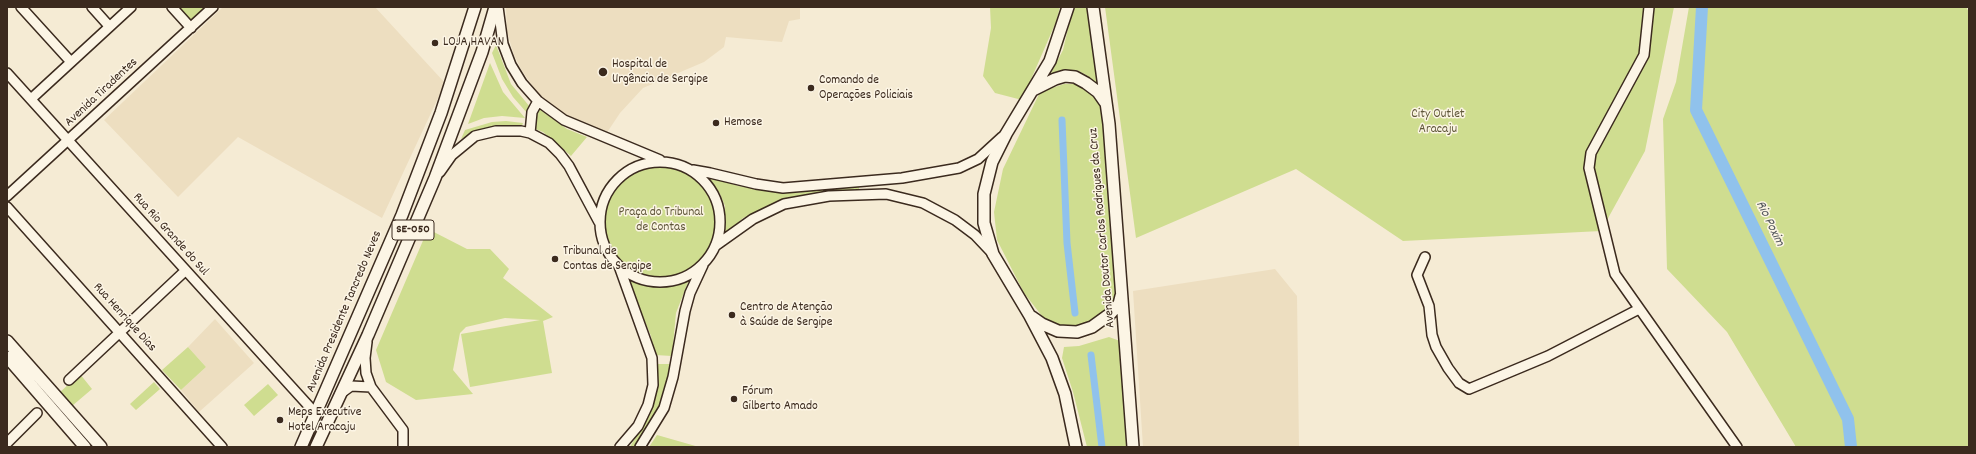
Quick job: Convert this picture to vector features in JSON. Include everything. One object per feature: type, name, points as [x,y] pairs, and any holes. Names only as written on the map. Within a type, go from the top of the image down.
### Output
[{"type":"main road","name":"Avenida Presidente Tancredo Neves","points":[[301,447],[402,215],[441,113],[475,7]]},
{"type":"main road","name":"Avenida Presidente Tancredo Neves","points":[[316,447],[368,335],[435,178],[482,52],[494,7]]},
{"type":"main road","points":[[1068,7],[1050,61],[1006,134],[992,162],[984,194],[984,223],[993,254],[1030,316],[1052,358],[1065,394],[1076,447]]},
{"type":"main road","name":"Avenida Doutor Carlos Rodrigues da Cruz","points":[[1092,7],[1106,104],[1133,447]]},
{"type":"main road","points":[[1033,90],[1054,79],[1074,77],[1086,83],[1098,92],[1106,104]]},
{"type":"main road","points":[[1030,316],[1042,324],[1058,331],[1077,332],[1092,327],[1110,314],[1119,304],[1122,293]]},
{"type":"main road","points":[[7,340],[101,447]]},
{"type":"main road","points":[[7,357],[85,447]]},
{"type":"street","points":[[21,7],[71,62]]},
{"type":"street","points":[[92,7],[109,26]]},
{"type":"street","points":[[32,99],[131,7]]},
{"type":"street","points":[[172,7],[191,28]]},
{"type":"street","name":"Avenida Tiradentes","points":[[7,196],[213,7]]},
{"type":"street","points":[[498,7],[503,44],[511,65],[522,83],[538,101],[564,120],[663,161],[679,164],[692,170],[756,184],[783,188],[946,172],[978,159],[1006,134]]},
{"type":"street","points":[[1649,7],[1644,55],[1591,154],[1589,162],[1612,267],[1618,279],[1737,447]]},
{"type":"street","name":"Rua Rio Grande do Sul","points":[[7,73],[316,414]]},
{"type":"street","points":[[530,133],[532,112],[538,101]]},
{"type":"street","points":[[435,178],[452,155],[475,136],[496,131],[521,131],[530,133],[549,143],[570,166],[600,223],[606,248],[618,265],[652,358],[653,386],[648,406],[638,426],[620,447]]},
{"type":"street","points":[[600,223],[602,204],[611,186],[620,176],[632,168],[648,162],[663,161]]},
{"type":"street","points":[[692,170],[708,185],[719,208],[720,232],[716,246]]},
{"type":"street","points":[[864,181],[867,193]]},
{"type":"street","points":[[640,447],[664,408],[673,377],[685,311],[690,293],[703,264],[716,246],[753,219],[784,204],[807,199],[867,193],[886,194],[922,203],[955,220],[975,235],[993,254]]},
{"type":"street","name":"Rua Henrique Dias","points":[[7,207],[222,447]]},
{"type":"street","points":[[1425,257],[1417,275],[1429,306],[1432,335],[1436,347],[1459,383],[1469,389],[1548,356],[1638,308]]},
{"type":"street","points":[[618,265],[636,277],[663,282],[684,277],[703,264]]},
{"type":"street","points":[[69,380],[186,272]]},
{"type":"street","points":[[368,335],[365,365],[371,387],[403,430],[403,447]]},
{"type":"street","points":[[340,394],[351,386],[371,387]]},
{"type":"street","points":[[7,443],[37,413]]},
{"type":"shaded area","points":[[223,7],[375,7],[445,83],[382,218],[238,137],[178,197],[104,120]]},
{"type":"shaded area","name":"Hospital de Urgência de Sergipe","points":[[506,7],[800,7],[800,19],[789,21],[782,42],[726,37],[724,47],[704,62],[643,88],[620,113],[606,134],[565,117],[541,99],[521,69],[514,55],[507,32]]},
{"type":"shaded area","points":[[1275,269],[1297,296],[1299,447],[1143,447],[1133,291]]},
{"type":"shaded area","points":[[215,319],[254,363],[199,412],[181,390],[206,367],[188,347]]},
{"type":"green space","points":[[178,7],[207,7],[191,22]]},
{"type":"green space","points":[[990,7],[1060,7],[1056,22],[1022,100],[995,93],[983,76],[991,28]]},
{"type":"green space","points":[[1073,7],[1088,7],[1098,85],[1088,76],[1077,70],[1063,72],[1049,77],[1063,50]]},
{"type":"green space","name":"City Outlet Aracaju","points":[[1105,7],[1674,7],[1645,151],[1601,231],[1403,241],[1296,169],[1136,238]]},
{"type":"green space","points":[[1689,7],[1966,7],[1969,12],[1969,447],[1796,447],[1727,332],[1667,269],[1663,119],[1676,82]]},
{"type":"green space","points":[[496,45],[511,84],[530,107],[527,113],[513,97],[502,79],[492,53]]},
{"type":"green space","points":[[490,63],[503,92],[525,118],[502,116],[484,118],[468,124]]},
{"type":"green space","points":[[1064,84],[1075,84],[1084,88],[1102,104],[1121,295],[1105,320],[1083,332],[1049,325],[1024,293],[997,240],[994,212],[1003,169],[1040,92]]},
{"type":"green space","points":[[539,109],[567,129],[587,137],[571,156],[543,132],[533,128],[535,111]]},
{"type":"green space","points":[[506,121],[523,123],[521,128],[492,127],[477,131],[461,139],[465,130],[492,122]]},
{"type":"green space","name":"Praça do Tribunal de Contas","points":[[661,161],[673,162],[684,166],[694,171],[703,179],[711,188],[716,198],[720,209],[720,233],[716,244],[711,254],[703,263],[694,271],[684,276],[673,280],[661,281],[649,280],[638,276],[628,271],[619,263],[611,254],[606,244],[602,233],[601,221],[602,209],[606,198],[611,188],[619,179],[628,171],[638,166],[649,162]]},
{"type":"green space","points":[[706,175],[738,186],[794,193],[859,186],[859,189],[818,194],[781,203],[743,218],[725,236],[725,206],[720,194]]},
{"type":"green space","points":[[428,229],[467,249],[490,249],[509,269],[503,278],[553,317],[543,321],[552,373],[470,387],[461,334],[540,320],[505,318],[466,327],[460,333],[453,370],[473,394],[416,400],[386,382],[376,350]]},
{"type":"green space","points":[[690,277],[676,313],[672,356],[655,355],[651,336],[627,279],[666,286]]},
{"type":"green space","points":[[1109,337],[1120,341],[1128,447],[1087,447],[1073,392],[1062,358],[1064,347],[1079,346]]},
{"type":"green space","points":[[188,347],[206,367],[181,390],[162,370]]},
{"type":"green space","points":[[655,364],[671,364],[663,396],[653,421],[636,447],[630,447],[648,415],[654,396]]},
{"type":"green space","points":[[80,374],[92,389],[72,406],[59,393]]},
{"type":"green space","points":[[154,382],[160,389],[136,410],[130,404]]},
{"type":"green space","points":[[268,384],[278,395],[254,416],[244,405]]},
{"type":"green space","points":[[657,435],[699,447],[649,447]]},
{"type":"waterway","name":"Rio Poxim","points":[[1702,7],[1696,110],[1848,419],[1851,447]]},
{"type":"waterway","points":[[1062,120],[1067,243],[1075,313]]},
{"type":"waterway","points":[[1091,355],[1102,447]]},
{"type":"place","name":"LOJA HAVAN","points":[[435,43]]},
{"type":"place","name":"Hospital de Urgência de Sergipe","points":[[603,72]]},
{"type":"place","name":"Comando de Operações Policiais","points":[[811,88]]},
{"type":"place","name":"Hemose","points":[[716,123]]},
{"type":"place","name":"Tribunal de Contas de Sergipe","points":[[555,259]]},
{"type":"place","name":"Centro de Atenção à Saúde de Sergipe","points":[[732,315]]},
{"type":"place","name":"Fórum Gilberto Amado","points":[[734,399]]},
{"type":"place","name":"Meps Executive Hotel Aracaju","points":[[280,420]]}]
